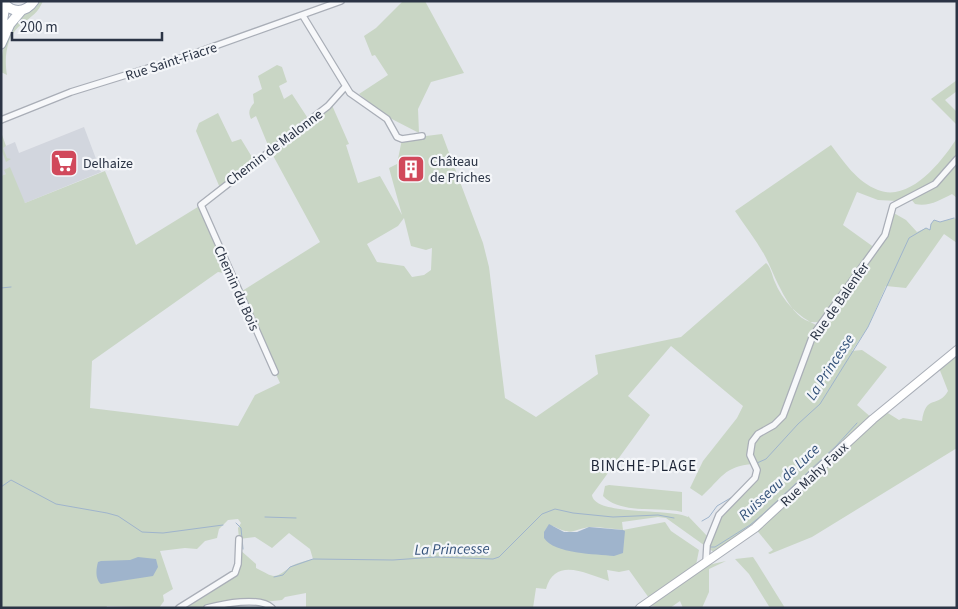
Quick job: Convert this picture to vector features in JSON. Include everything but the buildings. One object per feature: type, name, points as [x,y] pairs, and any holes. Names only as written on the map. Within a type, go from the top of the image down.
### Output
[{"type":"main road","points":[[1,44],[10,24],[21,11],[30,6],[34,1]]},
{"type":"main road","points":[[3,3],[11,9],[21,11]]},
{"type":"main road","points":[[1,31],[3,3]]},
{"type":"street","name":"Rue Saint-Fiacre","points":[[1,120],[71,92],[188,56],[341,1]]},
{"type":"street","points":[[303,16],[350,93],[387,119],[397,137],[402,139],[422,136]]},
{"type":"street","name":"Chemin de Malonne","points":[[201,205],[328,106],[346,87]]},
{"type":"street","name":"Rue de Balenfer","points":[[706,562],[707,545],[719,515],[730,502],[752,483],[756,474],[750,455],[752,442],[758,434],[774,425],[783,416],[813,335],[885,235],[892,207],[935,184],[957,159]]},
{"type":"street","name":"Chemin du Bois","points":[[201,205],[274,372]]},
{"type":"street","name":"Rue Mahy Faux","points":[[640,608],[779,508],[873,419],[957,350]]},
{"type":"street","points":[[179,608],[235,573],[238,564],[239,539]]},
{"type":"street","points":[[207,608],[237,602],[263,602],[272,608]]},
{"type":"shaded area","points":[[84,127],[101,172],[25,203],[6,174],[1,176],[1,148],[15,142],[19,153]]},
{"type":"green space","points":[[40,1],[43,1],[37,11],[12,34],[9,40],[6,54],[7,75],[1,72],[3,50],[7,36],[15,23],[36,7]]},
{"type":"green space","points":[[403,1],[425,1],[464,73],[431,82],[418,109],[419,133],[386,116],[359,94],[388,75],[375,55],[372,56],[364,36],[376,28]]},
{"type":"green space","points":[[277,65],[282,67],[287,82],[279,86],[284,99],[292,94],[309,120],[331,103],[349,144],[346,145],[358,183],[380,176],[402,215],[389,168],[397,164],[402,139],[442,134],[483,243],[489,267],[505,398],[536,417],[598,374],[595,355],[681,337],[766,263],[786,302],[797,313],[818,326],[882,238],[892,212],[906,220],[917,232],[926,228],[930,230],[934,220],[940,222],[954,218],[957,219],[957,243],[944,234],[906,288],[886,286],[868,327],[852,351],[862,350],[887,367],[857,405],[873,419],[883,410],[899,420],[903,418],[922,421],[926,407],[940,399],[948,391],[939,368],[957,350],[957,448],[812,537],[770,554],[768,553],[773,550],[755,528],[715,553],[666,518],[658,517],[622,522],[623,530],[665,522],[671,531],[699,550],[696,565],[649,598],[629,570],[619,572],[607,570],[609,581],[582,572],[564,570],[550,579],[546,589],[536,588],[533,608],[306,608],[306,593],[285,597],[282,600],[207,608],[179,608],[233,576],[239,549],[256,564],[256,568],[273,576],[280,574],[297,563],[313,559],[310,549],[289,533],[272,548],[255,537],[239,539],[238,528],[241,523],[238,519],[228,520],[219,529],[217,538],[205,541],[197,549],[185,548],[160,551],[173,589],[163,595],[164,601],[159,608],[107,606],[106,608],[1,608],[1,176],[6,174],[4,170],[10,167],[25,203],[105,171],[136,245],[201,205],[230,274],[218,272],[92,361],[90,408],[238,426],[255,395],[280,383],[239,293],[320,242],[270,150],[256,116],[251,119],[250,117],[251,107],[254,103],[253,94],[262,89],[258,76]],"holes":[[[404,218],[411,246],[426,250],[432,248],[431,270],[424,275],[412,277],[404,266],[377,262],[367,244],[398,226]],[[671,346],[743,406],[737,418],[703,461],[690,488],[702,496],[724,474],[735,467],[753,464],[756,476],[719,515],[709,538],[688,516],[618,509],[596,502],[592,495],[650,415],[628,396]],[[553,526],[569,532],[591,527],[623,530],[544,538]]]},
{"type":"green space","points":[[957,80],[957,91],[945,100],[957,112],[957,125],[931,99]]},
{"type":"green space","points":[[218,113],[232,142],[241,139],[255,162],[220,188],[196,131],[199,123]]},
{"type":"green space","points":[[1,132],[6,146],[3,148],[7,158],[11,159],[6,162],[1,149]]},
{"type":"green space","points":[[957,138],[957,157],[933,184],[897,201],[878,200],[857,192],[843,225],[875,248],[821,321],[811,322],[802,318],[786,299],[765,256],[735,211],[831,145],[857,177],[878,190],[890,192],[902,190],[924,177],[934,168]]},
{"type":"green space","points":[[957,162],[957,198],[952,194],[930,204],[915,204],[911,199],[935,186]]},
{"type":"green space","points":[[605,486],[682,492],[682,512],[620,506],[603,496]]},
{"type":"green space","points":[[753,557],[785,608],[770,608],[749,574],[735,559]]},
{"type":"green space","points":[[726,561],[709,569],[709,592],[702,608],[683,608],[680,601],[670,608],[650,606],[651,602],[708,565]]},
{"type":"water","points":[[549,524],[564,532],[577,532],[589,527],[623,530],[625,531],[623,553],[614,556],[597,555],[557,547],[544,538],[544,532]]},
{"type":"water","points":[[138,557],[156,559],[158,567],[153,576],[101,584],[99,582],[96,574],[98,562],[130,560]]},
{"type":"waterway","name":"La Princesse","points":[[757,463],[766,459],[798,424],[820,404],[868,327],[909,238],[926,228],[930,230],[934,220],[940,222],[954,218]]},
{"type":"waterway","points":[[1,288],[11,287]]},
{"type":"waterway","name":"Ruisseau de Luce","points":[[710,547],[715,547],[750,525],[836,446],[857,423]]},
{"type":"waterway","name":"La Princesse","points":[[1,487],[11,480],[56,504],[118,516],[142,532],[163,533],[223,525]]},
{"type":"waterway","name":"La Princesse","points":[[702,521],[709,517],[717,506],[734,496]]},
{"type":"waterway","name":"La Princesse","points":[[274,577],[283,575],[290,567],[313,559],[393,560],[436,557],[493,559],[499,557],[542,514],[555,509],[573,513],[613,517],[658,515],[674,518]]},
{"type":"waterway","points":[[265,517],[296,518]]},
{"type":"waterway","points":[[236,523],[241,528],[243,549]]},
{"type":"place","name":"Delhaize","points":[[64,163]]},
{"type":"place","name":"Château de Priches","points":[[411,169]]},
{"type":"district","name":"BINCHE-PLAGE","points":[[644,466]]}]
